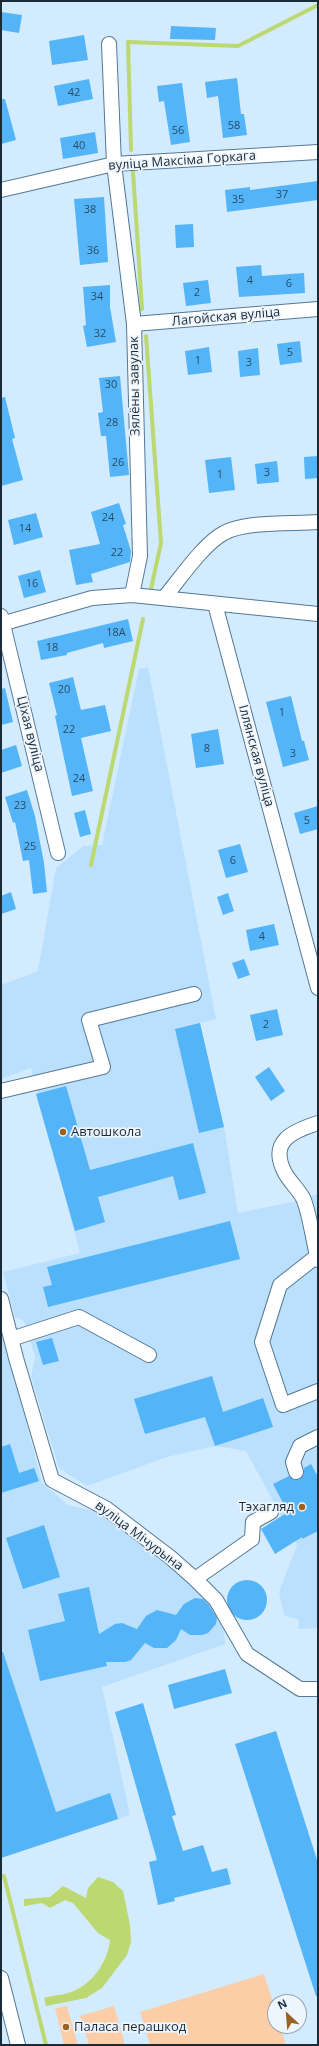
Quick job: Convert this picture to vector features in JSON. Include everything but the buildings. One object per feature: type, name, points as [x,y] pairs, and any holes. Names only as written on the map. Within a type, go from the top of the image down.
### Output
[{"type":"street","name":"Зялёны завулак","points":[[109,44],[114,164],[134,324],[140,556],[132,595]]},
{"type":"street","name":"вуліца Максіма Горкага","points":[[1,190],[114,164],[318,152]]},
{"type":"street","name":"Лагойская вуліца","points":[[134,324],[318,309]]},
{"type":"street","points":[[164,598],[208,545],[223,533],[242,526],[318,522]]},
{"type":"street","points":[[2,621],[92,598],[132,595],[318,614]]},
{"type":"street","name":"Іллянская вуліца","points":[[215,604],[318,988]]},
{"type":"street","name":"Ціхая вуліца","points":[[2,621],[58,853]]},
{"type":"street","points":[[1,1091],[103,1067],[89,1020],[194,994]]},
{"type":"street","points":[[318,1123],[296,1130],[284,1139],[280,1157],[285,1173],[303,1198],[318,1258],[280,1285],[262,1342],[284,1405],[318,1391]]},
{"type":"street","name":"вуліца Мічурына","points":[[1,1299],[3,1318],[11,1339],[52,1480],[107,1509],[170,1557],[195,1579],[216,1600],[247,1654],[300,1689],[318,1689]]},
{"type":"street","points":[[11,1339],[80,1317],[149,1355]]},
{"type":"street","points":[[296,1472],[293,1462],[300,1446],[318,1437]]},
{"type":"street","points":[[195,1579],[252,1539],[253,1522],[271,1512]]},
{"type":"street","points":[[1,1978],[18,2045]]},
{"type":"shaded area","points":[[148,667],[216,1019],[200,1023],[224,1127],[238,1213],[292,1202],[318,1194],[318,1628],[298,1629],[299,1620],[284,1615],[279,1592],[297,1545],[246,1451],[215,1446],[167,1457],[87,1486],[59,1468],[31,1377],[35,1357],[24,1321],[15,1317],[3,1272],[80,1253],[31,1068],[1,1079],[1,985],[38,971],[56,868],[83,846],[102,845],[139,669]]},
{"type":"shaded area","points":[[1,1325],[42,1483],[68,1505],[98,1512],[155,1554],[213,1605],[224,1632],[225,1644],[102,1687],[130,1815],[1,1858]]},
{"type":"shaded area","points":[[98,1877],[113,1882],[123,1891],[130,1925],[131,1942],[127,1955],[102,1988],[86,1998],[46,2006],[44,1998],[74,1991],[87,1983],[93,1977],[103,1963],[109,1948],[110,1940],[98,1933],[73,1903],[65,1900],[50,1908],[42,1903],[24,1906],[24,1899],[50,1897],[63,1886],[86,1898],[88,1888]]},
{"type":"shaded area","points":[[264,1974],[270,1994],[267,1994],[267,2034],[283,2034],[286,2045],[150,2045],[140,2012]]},
{"type":"shaded area","name":"Паласа перашкод","points":[[67,2006],[78,2045],[64,2045],[55,2008]]},
{"type":"shaded area","points":[[114,2006],[125,2045],[89,2045],[80,2016]]},
{"type":"waterway","points":[[131,150],[128,42],[238,46],[318,5]]},
{"type":"waterway","points":[[133,172],[142,309]]},
{"type":"waterway","points":[[146,336],[161,543],[151,589]]},
{"type":"waterway","points":[[91,865],[143,619]]},
{"type":"waterway","points":[[4,1876],[46,2045]]},
{"type":"place","name":"Автошкола","points":[[63,1132]]},
{"type":"place","name":"Тэхагляд","points":[[302,1507]]},
{"type":"place","name":"Паласа перашкод","points":[[66,2027]]}]
